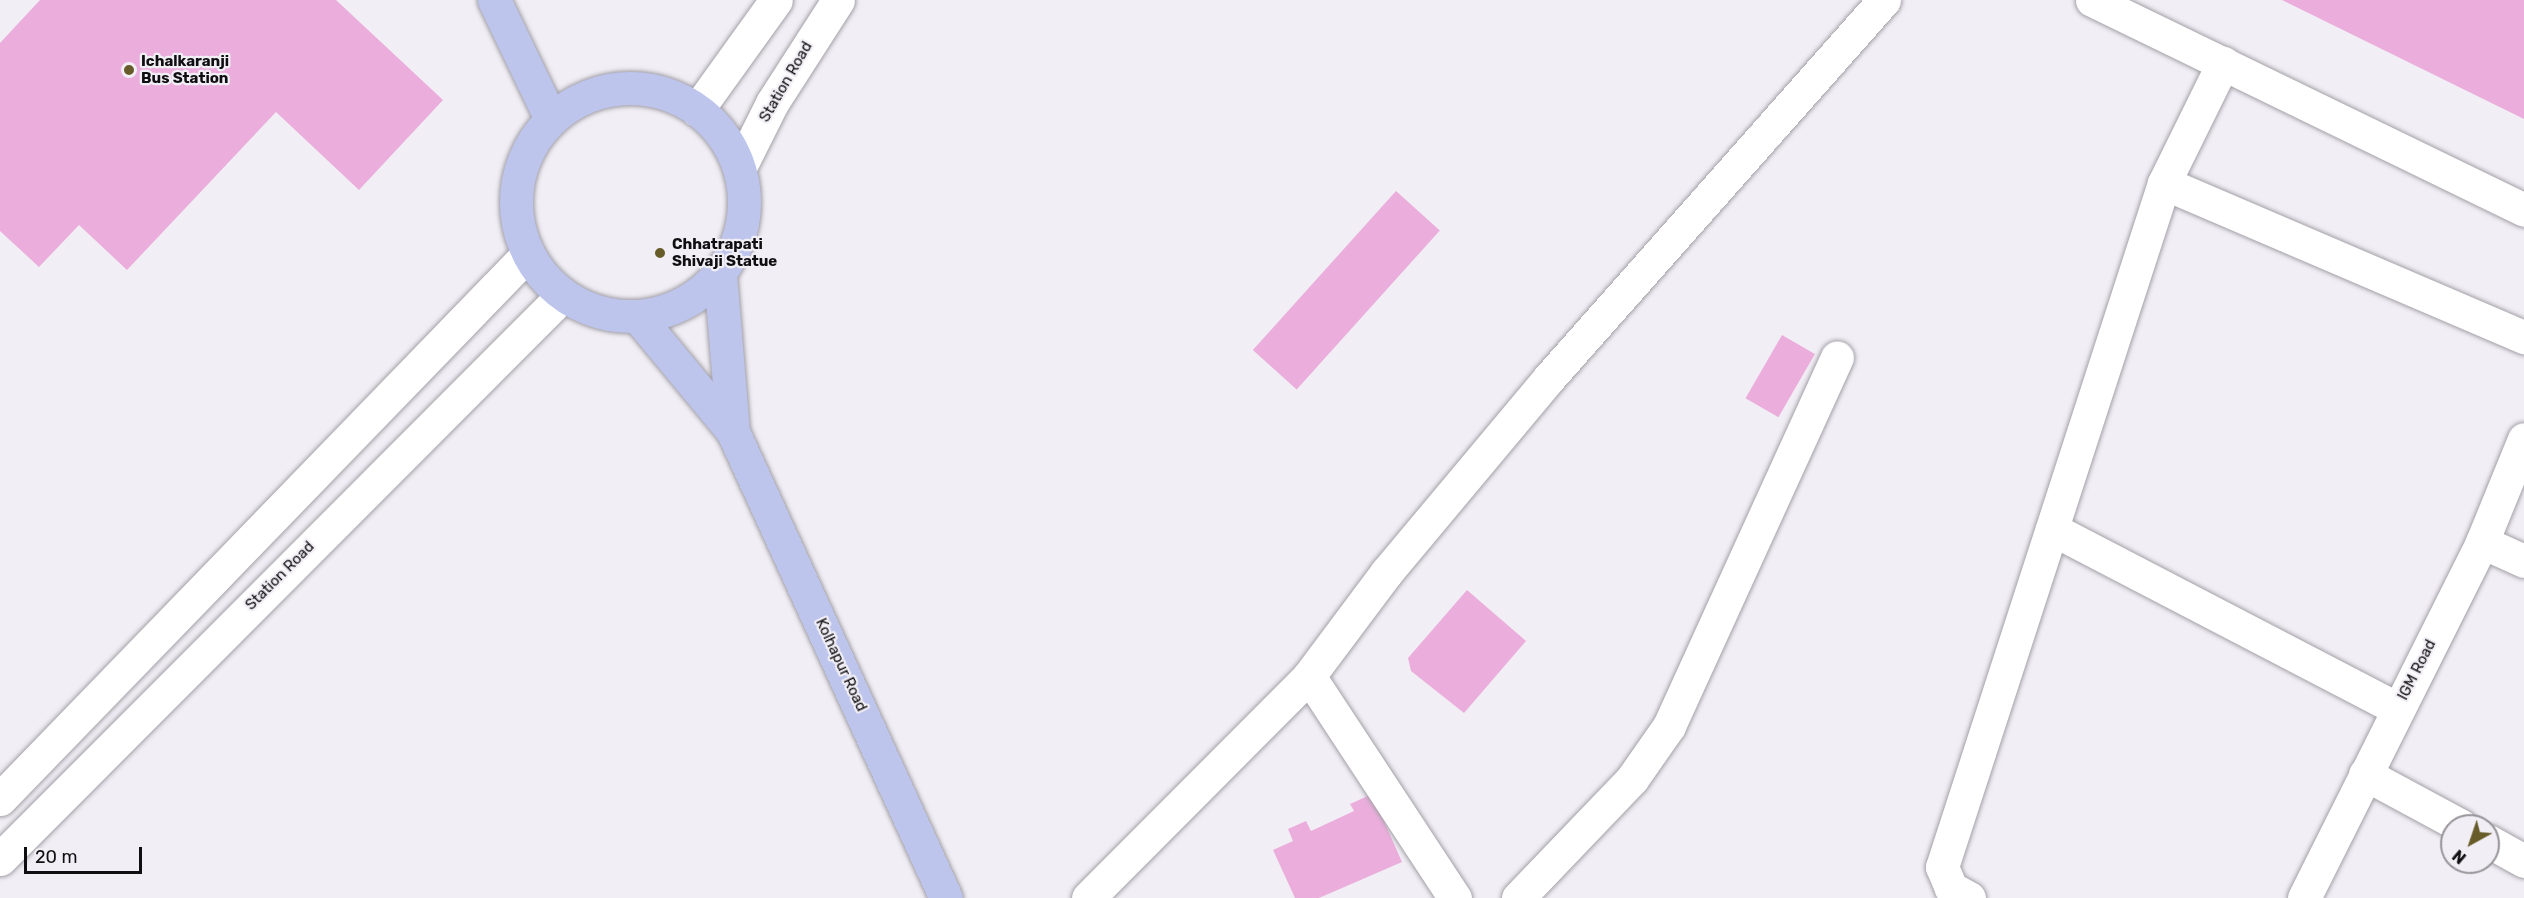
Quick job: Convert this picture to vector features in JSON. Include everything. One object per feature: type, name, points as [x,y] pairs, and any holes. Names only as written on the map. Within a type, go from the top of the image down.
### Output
[{"type":"main road","points":[[494,0],[551,119]]},
{"type":"main road","points":[[623,86],[661,91],[697,110],[722,133],[740,166],[745,204],[738,241],[720,274],[666,314],[638,317],[562,296],[528,254],[516,218],[517,180],[530,144],[551,119],[586,95],[623,86]]},
{"type":"main road","name":"Kolhapur Road","points":[[720,274],[733,432]]},
{"type":"main road","name":"Kolhapur Road","points":[[638,317],[733,432],[946,898]]},
{"type":"street","points":[[697,110],[776,0]]},
{"type":"street","name":"Station Road","points":[[740,166],[772,103],[838,0]]},
{"type":"street","points":[[1088,898],[1309,676],[1386,573],[1549,378],[1884,0]]},
{"type":"street","points":[[2092,0],[2524,210]]},
{"type":"street","points":[[1969,898],[1951,888],[1942,867],[2164,183],[2223,63]]},
{"type":"street","points":[[2164,183],[2524,337]]},
{"type":"street","points":[[0,799],[301,483],[465,324],[528,254]]},
{"type":"street","name":"Station Road","points":[[0,859],[562,296]]},
{"type":"street","points":[[1518,898],[1632,779],[1669,726],[1837,358]]},
{"type":"street","name":"IGM Road","points":[[2304,898],[2482,542],[2524,439]]},
{"type":"street","points":[[2052,529],[2398,709]]},
{"type":"street","points":[[2482,542],[2524,561]]},
{"type":"street","points":[[1309,676],[1455,898]]},
{"type":"street","points":[[2365,774],[2440,815]]},
{"type":"street","points":[[2500,848],[2524,861]]},
{"type":"building","points":[[40,0],[336,0],[443,100],[359,190],[276,112],[127,270],[79,225],[39,267],[0,231],[0,43]]},
{"type":"building","points":[[2282,0],[2524,0],[2524,119]]},
{"type":"building","points":[[1396,191],[1440,230],[1297,390],[1253,350]]},
{"type":"building","points":[[1782,335],[1815,354],[1778,417],[1746,398]]},
{"type":"building","points":[[1467,590],[1526,641],[1464,713],[1411,671],[1408,658]]},
{"type":"building","points":[[1372,794],[1402,862],[1319,898],[1295,898],[1273,850],[1293,841],[1288,829],[1306,821],[1311,831],[1354,811],[1350,804]]},
{"type":"place","name":"Ichalkaranji Bus Station","points":[[129,70]]},
{"type":"place","name":"Chhatrapati Shivaji Statue","points":[[660,253]]}]
